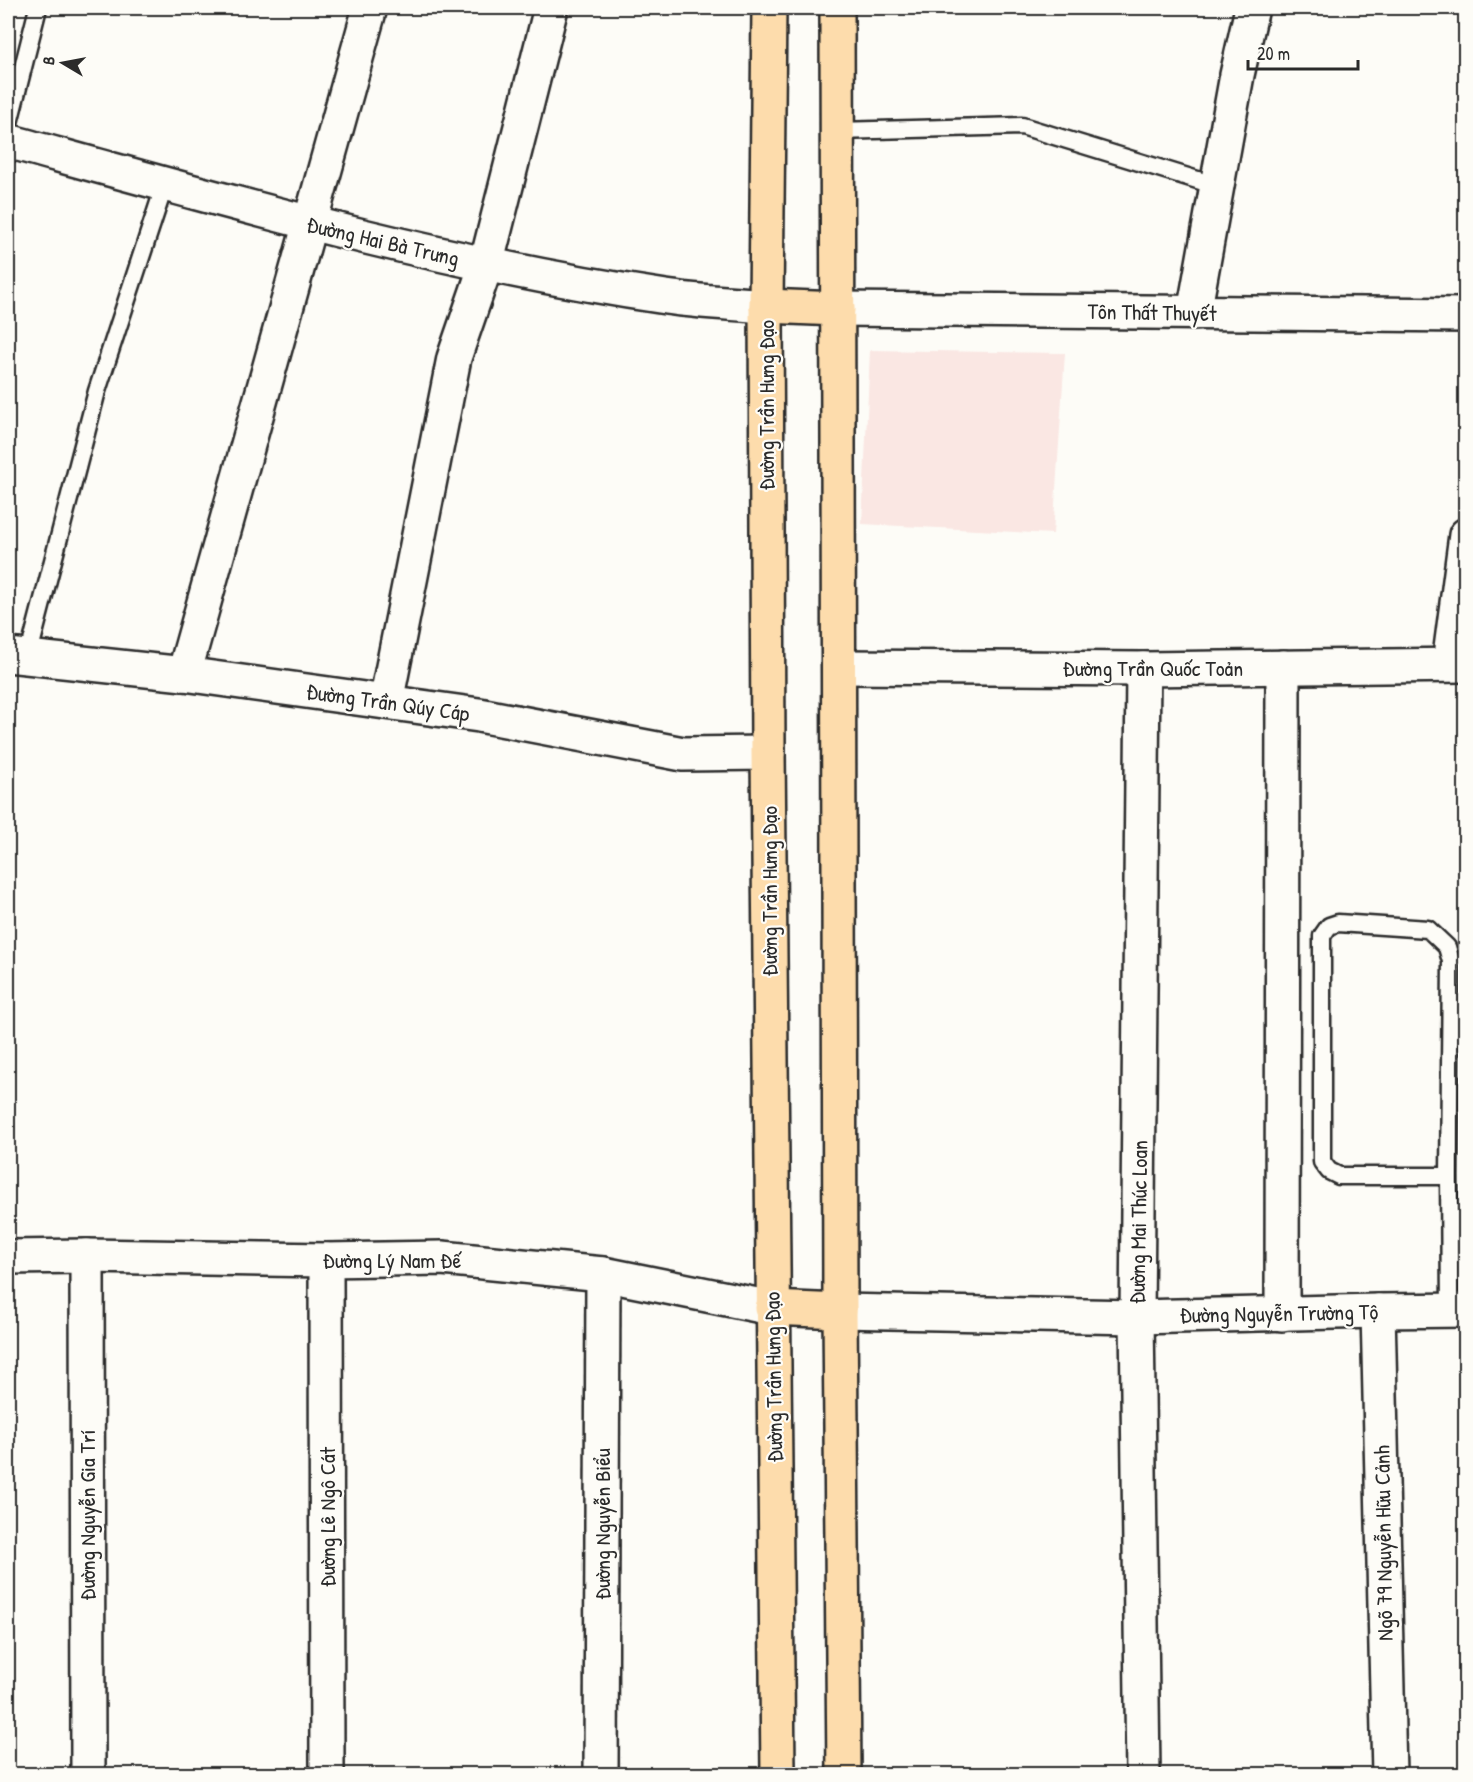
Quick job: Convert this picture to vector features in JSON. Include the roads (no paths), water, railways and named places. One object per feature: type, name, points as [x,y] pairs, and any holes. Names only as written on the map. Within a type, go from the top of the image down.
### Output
[{"type":"main road","name":"Đường Trần Hưng Đạo","points":[[769,8],[766,306],[768,753],[778,1774]]},
{"type":"main road","points":[[837,8],[840,1311],[844,1774]]},
{"type":"main road","points":[[766,306],[838,309]]},
{"type":"main road","points":[[772,1308],[840,1311]]},
{"type":"street","points":[[184,674],[370,8]]},
{"type":"street","points":[[386,702],[454,358],[486,265],[551,8]]},
{"type":"street","points":[[1194,313],[1237,75],[1252,8]]},
{"type":"street","name":"Đường Hai Bà Trưng","points":[[8,141],[310,224],[486,265],[668,297],[766,306]]},
{"type":"street","name":"Tôn Thất Thuyết","points":[[838,309],[1466,315]]},
{"type":"street","points":[[1457,665],[1466,535]]},
{"type":"street","name":"Đường Trần Qúy Cáp","points":[[18,656],[184,674],[479,715],[683,754],[768,753]]},
{"type":"street","name":"Đường Trần Quốc Toản","points":[[840,667],[1143,669],[1457,665]]},
{"type":"street","points":[[1282,1314],[1283,667]]},
{"type":"street","name":"Đường Mai Thúc Loan","points":[[1143,669],[1137,1317],[1143,1774]]},
{"type":"street","name":"Đường Nguyễn Gia Trí","points":[[87,1256],[88,1774]]},
{"type":"street","name":"Đường Lý Nam Đế","points":[[8,1257],[326,1260],[442,1258],[603,1274],[772,1308]]},
{"type":"street","name":"Đường Lê Ngô Cát","points":[[326,1260],[327,1774]]},
{"type":"street","name":"Đường Nguyễn Biểu","points":[[601,1774],[603,1274]]},
{"type":"street","name":"Đường Nguyễn Trường Tộ","points":[[840,1311],[1137,1317],[1458,1310]]},
{"type":"street","name":"Ngõ 79 Nguyễn Hữu Cảnh","points":[[1378,1311],[1389,1774]]},
{"type":"lane","points":[[8,127],[38,8]]},
{"type":"lane","points":[[838,130],[1022,126],[1217,186]]},
{"type":"lane","points":[[18,656],[97,391],[165,184]]},
{"type":"lane","points":[[1449,1176],[1339,1176],[1322,1162],[1322,936],[1329,926],[1338,923],[1428,930],[1448,946],[1450,961],[1449,1176],[1458,1310]]}]
